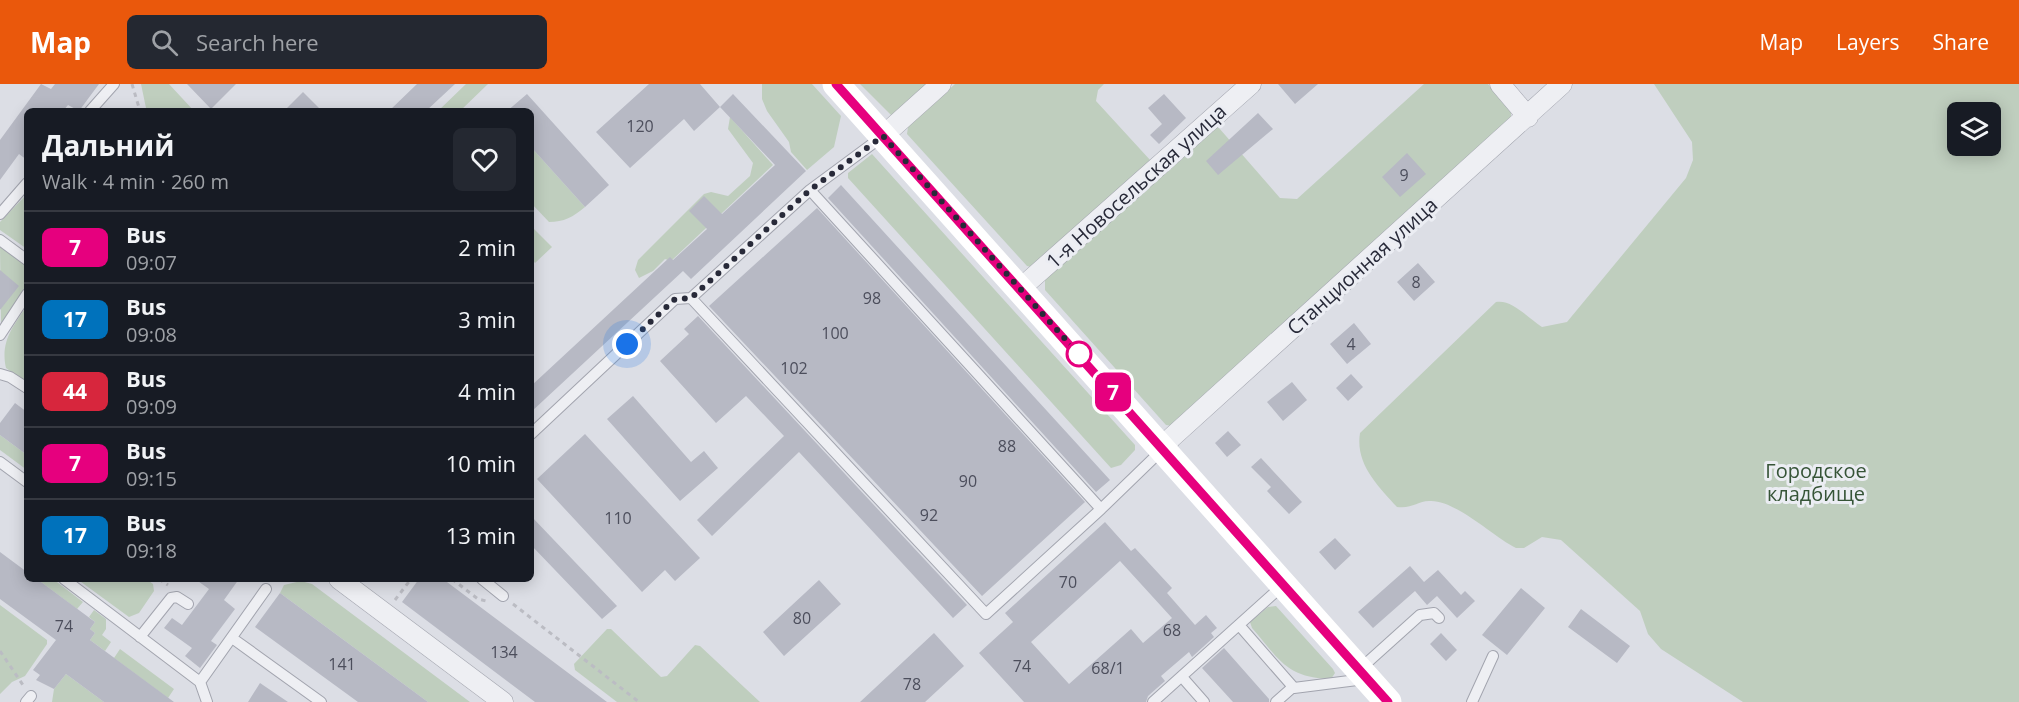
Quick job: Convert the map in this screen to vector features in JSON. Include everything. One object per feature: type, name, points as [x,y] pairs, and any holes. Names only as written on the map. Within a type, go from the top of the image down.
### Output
[{"type":"street","points":[[836,84],[1021,288],[1388,702]]},
{"type":"street","points":[[883,136],[941,84]]},
{"type":"street","name":"1-я Новосельская улица","points":[[1021,288],[1251,84]]},
{"type":"street","points":[[1500,84],[1528,117]]},
{"type":"street","name":"Станционная улица","points":[[1164,449],[1171,438],[1562,84]]},
{"type":"street","points":[[343,582],[503,702]]},
{"type":"lane","points":[[93,108],[114,84]]},
{"type":"lane","points":[[534,431],[675,299],[691,298],[810,190],[883,136]]},
{"type":"lane","points":[[0,214],[24,186]]},
{"type":"lane","points":[[810,190],[1101,509]]},
{"type":"lane","points":[[0,240],[24,258]]},
{"type":"lane","points":[[0,332],[24,298]]},
{"type":"lane","points":[[691,298],[986,615],[1164,449]]},
{"type":"lane","points":[[0,374],[10,377],[24,386]]},
{"type":"lane","points":[[0,462],[24,480]]},
{"type":"lane","points":[[68,582],[200,682],[207,702]]},
{"type":"lane","points":[[487,582],[503,596]]},
{"type":"lane","points":[[1153,702],[1284,584]]},
{"type":"lane","points":[[200,682],[266,589]]},
{"type":"lane","points":[[140,637],[171,598],[177,597],[188,604]]},
{"type":"lane","points":[[1276,702],[1293,687],[1363,674],[1420,615],[1434,613],[1439,618]]},
{"type":"lane","points":[[1239,625],[1293,687]]},
{"type":"lane","points":[[232,638],[321,702]]},
{"type":"lane","points":[[1472,702],[1493,656]]},
{"type":"lane","points":[[1182,677],[1204,702]]},
{"type":"path","points":[[132,84],[139,108]]},
{"type":"path","points":[[385,614],[409,582]]},
{"type":"path","points":[[503,596],[639,702]]},
{"type":"path","points":[[0,651],[28,699]]},
{"type":"green space","points":[[141,84],[169,84],[191,108],[146,108]]},
{"type":"green space","points":[[466,84],[488,84],[463,108],[441,108]]},
{"type":"green space","points":[[762,84],[812,84],[841,116],[834,147],[807,170],[791,152],[789,142],[767,111],[762,99]]},
{"type":"green space","points":[[860,84],[930,84],[894,118]]},
{"type":"green space","points":[[955,84],[1104,84],[1098,90],[1096,101],[1151,161],[1035,268],[1027,266],[907,134],[908,127]]},
{"type":"green space","points":[[1424,84],[1488,84],[1511,112],[1511,120],[1173,426],[1166,425],[1045,290],[1045,276],[1214,128],[1219,128],[1280,198],[1297,199]]},
{"type":"green space","name":"Городское кладбище","points":[[1654,84],[2019,84],[2019,702],[1743,702],[1661,649],[1648,634],[1640,611],[1561,540],[1542,537],[1524,548],[1516,548],[1462,512],[1439,502],[1425,501],[1407,507],[1397,507],[1370,474],[1361,455],[1360,433],[1496,302],[1514,306],[1542,327],[1567,322],[1686,178],[1693,160],[1692,142]]},
{"type":"green space","points":[[730,117],[773,165],[671,261],[665,259],[653,271],[639,278],[635,270],[638,260],[704,194],[711,192],[728,196],[750,176],[753,163],[728,129]]},
{"type":"green space","points":[[534,150],[585,207],[568,218],[549,222],[534,206]]},
{"type":"green space","points":[[872,154],[1135,445],[1135,450],[1121,465],[1111,468],[848,178],[848,173]]},
{"type":"green space","points":[[24,197],[24,247],[0,230],[0,222]]},
{"type":"green space","points":[[534,229],[552,247],[534,262]]},
{"type":"green space","points":[[0,246],[24,264],[24,293],[1,323]]},
{"type":"green space","points":[[24,310],[24,381],[6,368],[6,342]]},
{"type":"green space","points":[[0,435],[24,453],[24,468],[0,450]]},
{"type":"green space","points":[[41,582],[57,582],[83,602],[77,609]]},
{"type":"green space","points":[[81,582],[150,582],[153,584],[154,591],[139,613],[129,617]]},
{"type":"green space","points":[[297,582],[312,584],[470,702],[428,702],[280,593],[284,585]]},
{"type":"green space","points":[[0,605],[47,640],[47,644],[25,676],[12,682],[0,694]]},
{"type":"green space","points":[[1276,606],[1333,669],[1335,673],[1331,679],[1316,678],[1293,671],[1277,657],[1252,628],[1250,622],[1268,607]]},
{"type":"green space","points":[[94,610],[106,619],[106,629],[102,635],[111,642],[105,651],[90,640],[95,633],[90,629],[95,622],[89,617]]},
{"type":"green space","points":[[607,629],[611,629],[661,677],[667,676],[695,645],[700,646],[760,702],[617,702],[575,670],[574,664]]},
{"type":"green space","points":[[120,649],[174,689],[168,698],[114,658]]},
{"type":"green space","points":[[66,674],[104,702],[52,702],[54,689]]},
{"type":"building","points":[[41,84],[51,89],[55,84],[99,84],[81,108],[68,105],[66,108],[24,108],[24,158],[19,154],[0,180],[0,140]]},
{"type":"building","points":[[187,84],[236,84],[212,108]]},
{"type":"building","points":[[417,84],[455,84],[429,108],[392,108]]},
{"type":"building","points":[[649,84],[700,84],[720,107],[694,131],[684,119],[630,168],[596,132]]},
{"type":"building","points":[[1278,84],[1318,84],[1295,104]]},
{"type":"building","points":[[303,92],[319,108],[287,108]]},
{"type":"building","points":[[527,94],[609,185],[585,207],[534,150],[534,108],[511,108]]},
{"type":"building","points":[[733,94],[806,171],[691,279],[683,271],[534,409],[534,383],[670,257],[673,260],[707,229],[689,211],[704,196],[722,214],[775,165],[720,107]]},
{"type":"building","points":[[1164,94],[1186,118],[1159,144],[1150,135],[1162,124],[1148,108]]},
{"type":"building","points":[[1258,113],[1273,129],[1218,175],[1206,161]]},
{"type":"building","points":[[1407,153],[1426,174],[1400,197],[1382,177]]},
{"type":"building","points":[[841,185],[1110,480],[1096,492],[828,198]]},
{"type":"building","points":[[817,208],[1085,502],[982,596],[709,306]]},
{"type":"building","points":[[1418,263],[1435,282],[1414,301],[1397,282]]},
{"type":"building","points":[[0,270],[19,286],[0,310]]},
{"type":"building","points":[[698,316],[967,605],[953,618],[799,452],[712,536],[697,520],[784,436],[746,396],[716,423],[660,361],[689,334],[684,329]]},
{"type":"building","points":[[1354,323],[1371,344],[1347,364],[1330,344]]},
{"type":"building","points":[[1351,374],[1363,387],[1348,401],[1336,388]]},
{"type":"building","points":[[1292,382],[1307,400],[1283,421],[1267,402]]},
{"type":"building","points":[[633,396],[691,462],[704,451],[718,468],[680,501],[607,419]]},
{"type":"building","points":[[15,403],[24,410],[24,453],[0,435],[0,423]]},
{"type":"building","points":[[1228,431],[1241,445],[1227,457],[1215,443]]},
{"type":"building","points":[[585,434],[700,558],[675,581],[665,570],[642,592],[537,479]]},
{"type":"building","points":[[1261,458],[1302,502],[1289,514],[1267,491],[1271,487],[1251,467]]},
{"type":"building","points":[[534,519],[617,606],[602,619],[534,548]]},
{"type":"building","points":[[1105,522],[1131,551],[1135,548],[1172,588],[1167,593],[1195,625],[1206,615],[1217,628],[1211,633],[1214,637],[1192,657],[1189,652],[1161,676],[1165,681],[1148,696],[1146,702],[1024,702],[979,653],[1013,622],[1005,613]],"holes":[[[1120,561],[1172,618],[1143,643],[1131,629],[1069,684],[1031,642]]]},
{"type":"building","points":[[1335,538],[1351,555],[1335,570],[1319,552]]},
{"type":"building","points":[[0,552],[24,570],[24,582],[41,582],[95,622],[90,629],[95,633],[90,640],[174,702],[104,702],[66,674],[54,689],[36,680],[40,675],[33,670],[56,640],[0,599]]},
{"type":"building","points":[[1410,566],[1424,582],[1438,570],[1461,595],[1465,591],[1475,601],[1457,618],[1437,596],[1427,605],[1415,591],[1373,628],[1358,612]]},
{"type":"building","points":[[819,580],[841,604],[784,656],[763,632]]},
{"type":"building","points":[[199,582],[237,582],[224,600],[235,609],[211,641],[217,645],[200,668],[185,656],[192,648],[164,628],[172,618],[182,625],[209,589]]},
{"type":"building","points":[[417,582],[447,582],[607,702],[535,702],[402,602]]},
{"type":"building","points":[[1521,588],[1545,608],[1507,655],[1482,635]]},
{"type":"building","points":[[280,593],[428,702],[358,702],[255,627]]},
{"type":"building","points":[[1581,609],[1630,646],[1617,663],[1568,627]]},
{"type":"building","points":[[934,633],[964,666],[925,702],[860,702]]},
{"type":"building","points":[[1441,633],[1457,650],[1446,661],[1430,644]]},
{"type":"building","points":[[1224,648],[1269,699],[1269,702],[1233,702],[1202,668]]},
{"type":"building","points":[[260,683],[288,702],[248,702]]},
{"type":"bus line","name":"7","points":[[836,84],[1021,288],[1388,702]]},
{"type":"route","points":[[627,344],[675,299],[691,298],[810,190],[883,136],[1084,360],[1079,354]]}]
